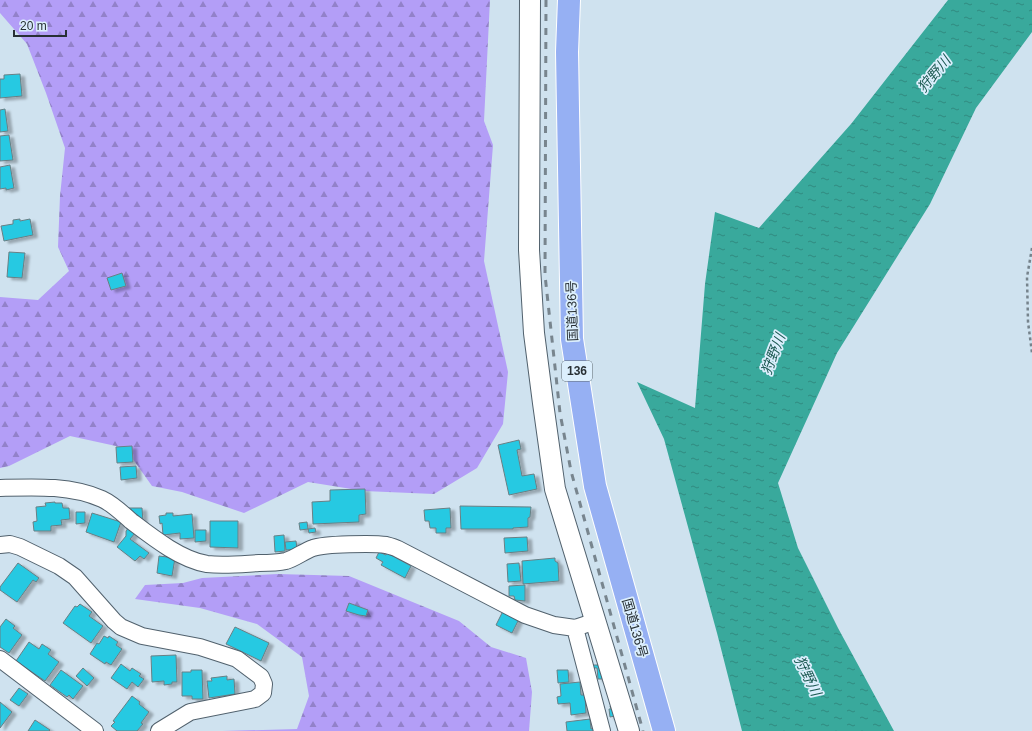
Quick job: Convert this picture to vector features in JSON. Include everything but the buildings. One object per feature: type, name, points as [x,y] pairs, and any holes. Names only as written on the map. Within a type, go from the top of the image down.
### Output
[{"type":"highway","name":"国道136号","points":[[569,0],[567,52],[572,339],[595,486],[664,731]]},
{"type":"street","points":[[530,0],[529,250],[534,333],[555,489],[629,731]]},
{"type":"street","points":[[0,488],[44,487],[81,492],[102,499],[152,536],[194,561],[209,564],[229,565],[286,561],[314,548],[325,546],[385,545],[403,552],[525,615],[554,625],[575,628],[596,621]]},
{"type":"street","points":[[0,545],[10,544],[20,547],[59,566],[75,577],[114,622],[122,627],[142,636],[200,647],[237,659],[261,677],[264,684],[262,693],[255,699],[190,712],[159,731]]},
{"type":"street","points":[[575,628],[602,731]]},
{"type":"street","points":[[0,659],[95,731]]},
{"type":"path","points":[[1032,248],[1027,277],[1032,353]]},
{"type":"green space","points":[[0,0],[490,0],[484,121],[493,145],[484,261],[508,372],[503,424],[477,468],[434,494],[364,491],[308,482],[244,513],[182,492],[152,486],[125,448],[70,436],[9,466],[0,468],[0,297],[38,300],[69,271],[58,247],[60,196],[65,148],[27,44],[0,13]]},
{"type":"green space","points":[[278,574],[349,576],[459,621],[491,647],[526,658],[532,692],[529,731],[222,731],[297,729],[309,696],[302,657],[257,624],[200,608],[135,599],[145,585],[183,583],[202,578]]},
{"type":"water","name":"狩野川","points":[[948,0],[1032,0],[1032,32],[976,108],[930,204],[837,353],[778,483],[798,548],[838,628],[894,731],[742,731],[664,439],[637,382],[695,408],[705,284],[715,212],[759,228],[851,124]]},
{"type":"railway","points":[[546,0],[545,275],[560,413],[571,471],[643,731]]}]
